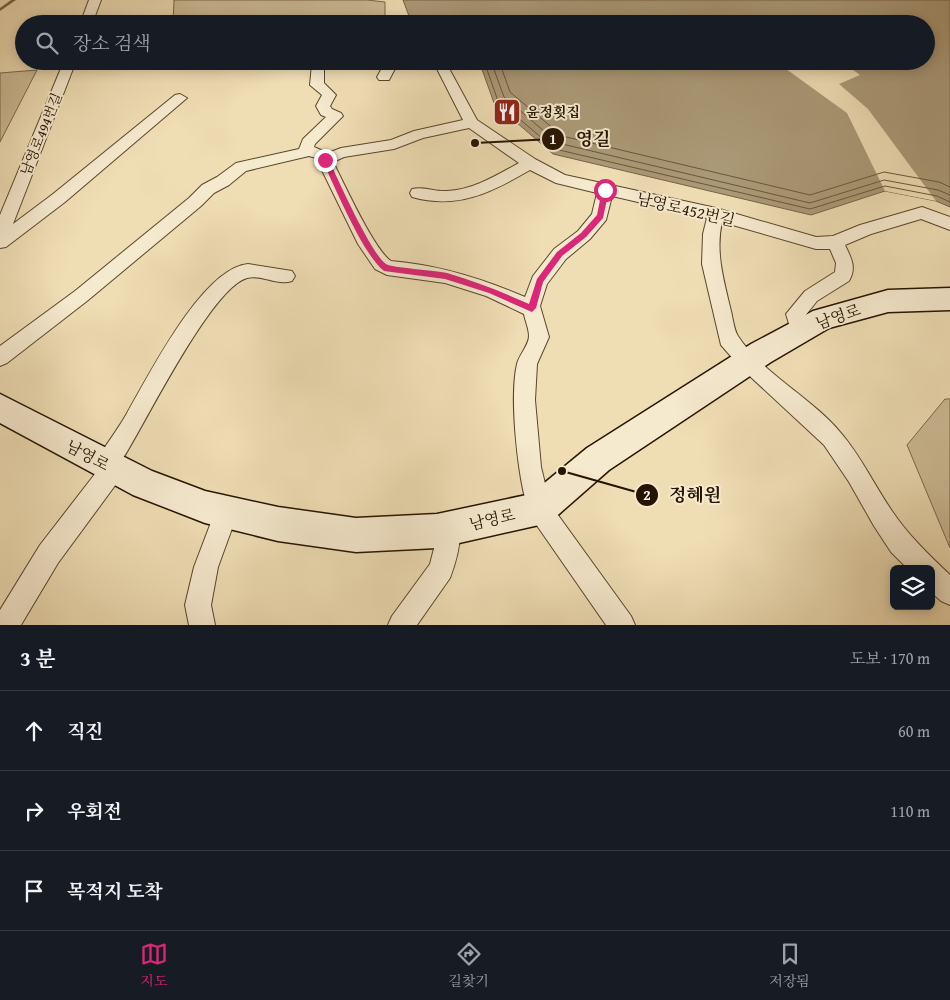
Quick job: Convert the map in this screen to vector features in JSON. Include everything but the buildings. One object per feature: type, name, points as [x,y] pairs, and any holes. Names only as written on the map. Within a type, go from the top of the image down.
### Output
[{"type":"main road","name":"남영로","points":[[0,408],[144,484],[205,507],[278,524],[356,535],[437,531],[539,508],[598,458],[748,362],[822,319],[888,301],[950,299]]},
{"type":"street","points":[[89,15],[95,0]]},
{"type":"street","name":"남영로494번길","points":[[0,235],[66,70]]},
{"type":"street","points":[[305,152],[308,142],[336,116],[326,112],[324,106],[329,95],[324,88],[317,84],[318,70]]},
{"type":"street","points":[[384,77],[388,70]]},
{"type":"street","name":"남영로452번길","points":[[444,70],[471,123],[530,163],[561,179],[716,214],[816,243],[835,242],[866,229],[922,213],[950,224]]},
{"type":"street","points":[[0,242],[59,198],[180,98]]},
{"type":"street","points":[[325,160],[341,153],[394,144],[419,134],[471,123]]},
{"type":"street","points":[[0,357],[80,296],[196,202],[208,188],[241,167],[310,151],[322,155],[367,244],[381,264],[387,268],[445,276],[492,291],[532,308]]},
{"type":"street","points":[[418,193],[442,197],[463,195],[498,182],[530,163]]},
{"type":"street","points":[[605,190],[600,216],[584,235],[560,254],[540,281],[532,308],[539,336],[527,364],[525,400],[530,467],[539,508],[622,625]]},
{"type":"street","points":[[716,214],[711,234],[710,264],[728,339],[748,362],[832,438],[858,474],[882,518],[900,543],[922,565]]},
{"type":"street","points":[[800,331],[795,314],[811,296],[843,276],[845,262],[835,242]]},
{"type":"street","points":[[6,625],[49,554],[110,466],[162,369],[222,284],[245,271],[286,276]]},
{"type":"street","points":[[202,625],[198,605],[204,577],[226,512]]},
{"type":"street","points":[[401,625],[442,569],[449,529]]},
{"type":"street","points":[[935,578],[950,592]]},
{"type":"shaded area","points":[[174,0],[367,0],[385,2],[385,15],[173,15]]},
{"type":"shaded area","points":[[37,70],[0,142],[0,73]]},
{"type":"shaded area","points":[[945,399],[950,399],[950,548],[907,445]]},
{"type":"water","points":[[403,0],[950,0],[950,207],[936,201],[885,191],[811,215],[553,154],[494,103],[482,70],[935,70],[935,15],[409,15]]},
{"type":"pier","points":[[787,70],[853,70],[860,75],[839,84],[868,109],[936,201],[885,191],[847,113]]},
{"type":"waterway","points":[[0,10],[14,0]]},
{"type":"place","name":"윤정횟집","points":[[507,112]]},
{"type":"place","name":"영길","points":[[475,143]]},
{"type":"place","name":"정혜원","points":[[562,471]]},
{"type":"route","points":[[325,160],[348,202],[367,244],[381,264],[387,268],[445,276],[492,291],[532,308],[531,306],[540,281],[560,254],[584,235],[600,216],[605,190]]}]
